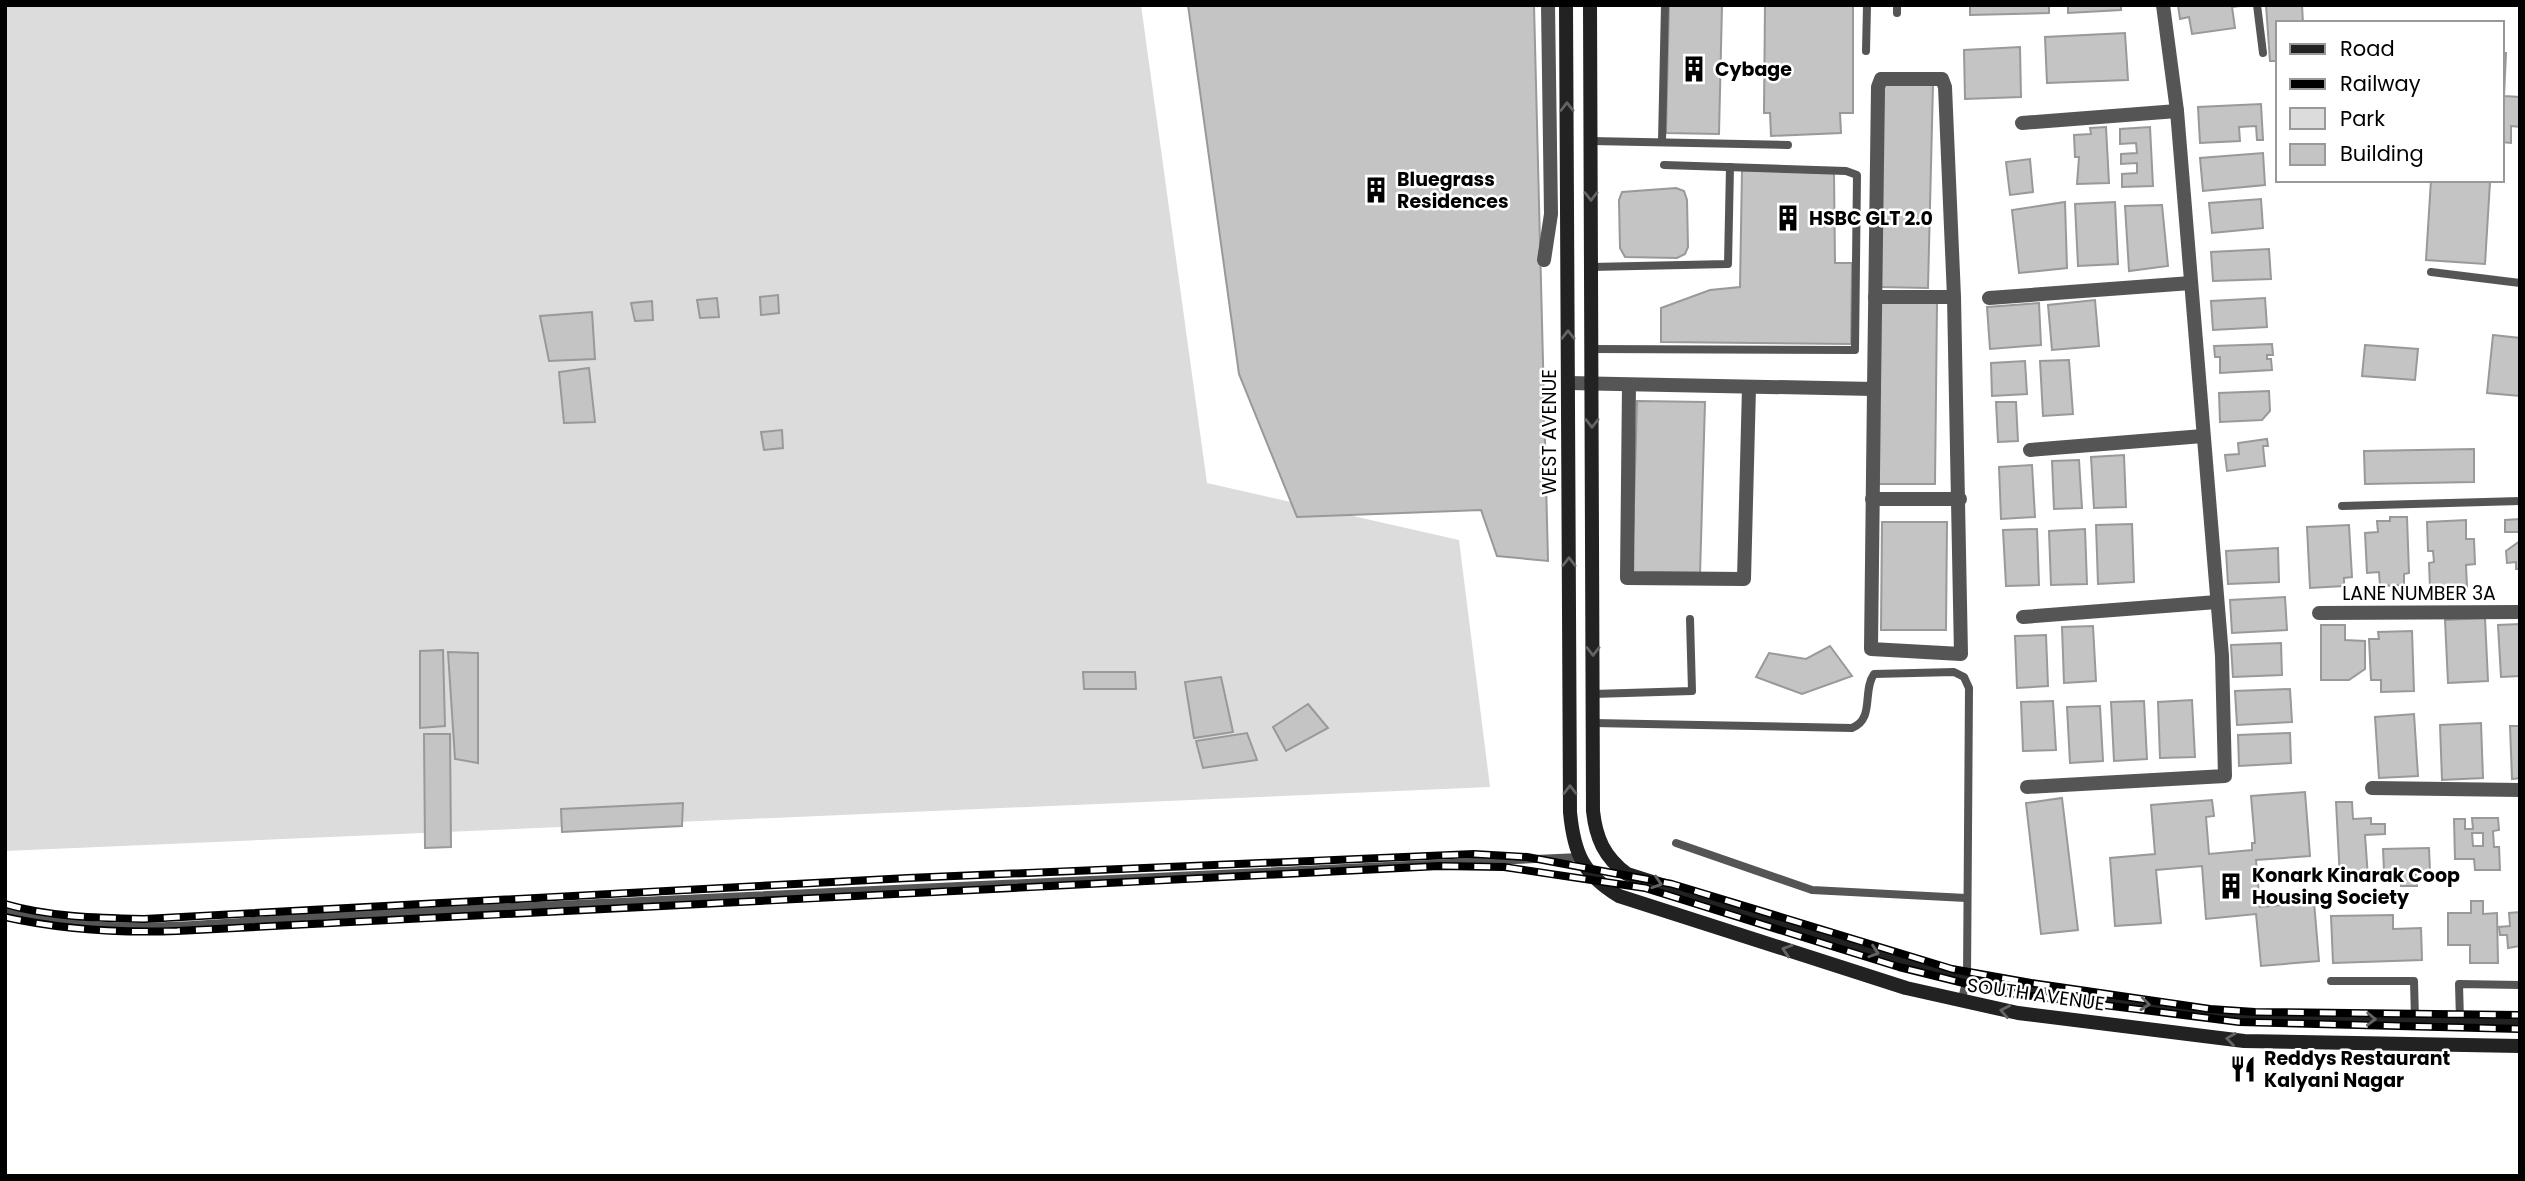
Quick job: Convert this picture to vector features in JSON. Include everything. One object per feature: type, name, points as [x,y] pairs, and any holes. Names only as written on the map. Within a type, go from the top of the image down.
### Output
[{"type":"main road","name":"WEST AVENUE","points":[[1566,5],[1570,812],[1580,857]]},
{"type":"main road","points":[[1590,5],[1593,723]]},
{"type":"main road","name":"SOUTH AVENUE","points":[[1593,723],[1594,811],[1602,848],[1627,874],[1967,979],[2021,990],[2246,1017],[2520,1022]]},
{"type":"main road","name":"SOUTH AVENUE","points":[[1580,857],[1587,872],[1619,896],[1906,988],[1961,1002],[2018,1013],[2244,1041],[2520,1046]]},
{"type":"street","points":[[1544,260],[1551,214],[1548,5]]},
{"type":"street","points":[[2027,787],[2225,776],[2217,602],[2177,111],[2163,5]]},
{"type":"street","points":[[1881,79],[1942,79],[1945,87],[1954,297],[1961,654],[1871,649],[1874,602],[1872,499],[1875,297],[1878,86],[1881,79]]},
{"type":"street","points":[[2022,123],[2177,111]]},
{"type":"street","points":[[1989,298],[2191,283]]},
{"type":"street","points":[[1875,297],[1954,297]]},
{"type":"street","points":[[1568,383],[1874,389]]},
{"type":"street","points":[[1629,385],[1627,578],[1744,579],[1749,387]]},
{"type":"street","points":[[2030,450],[2203,436]]},
{"type":"street","points":[[1872,499],[1960,499]]},
{"type":"street","points":[[2023,617],[2217,602]]},
{"type":"street","name":"LANE NUMBER 3A","points":[[2319,613],[2520,612]]},
{"type":"street","points":[[2372,788],[2520,790]]},
{"type":"lane","points":[[1662,141],[1665,5]]},
{"type":"lane","points":[[1866,51],[1867,5]]},
{"type":"lane","points":[[2257,5],[2263,53]]},
{"type":"lane","points":[[1591,141],[1788,145]]},
{"type":"lane","points":[[1592,349],[1854,350],[1857,175],[1846,171],[1664,165]]},
{"type":"lane","points":[[1591,267],[1728,264],[1730,167]]},
{"type":"lane","points":[[2431,272],[2520,283]]},
{"type":"lane","points":[[2342,506],[2520,501]]},
{"type":"lane","points":[[1593,694],[1692,691],[1690,619]]},
{"type":"lane","points":[[1593,723],[1852,728],[1861,724],[1865,718],[1868,682],[1874,674],[1954,672],[1964,677],[1969,688],[1967,979],[1961,1002]]},
{"type":"lane","points":[[1676,843],[1812,890],[1966,898]]},
{"type":"lane","points":[[5,910],[45,922],[134,929],[361,914],[1580,857]]},
{"type":"lane","points":[[2331,981],[2414,981],[2415,1019]]},
{"type":"lane","points":[[2460,1020],[2459,985],[2520,985]]},
{"type":"green space","points":[[5,5],[1141,5],[1207,483],[1459,540],[1490,787],[5,851]]},
{"type":"building","name":"Bluegrass Residences","points":[[1188,5],[1534,5],[1548,561],[1497,556],[1481,510],[1297,517],[1239,374]]},
{"type":"building","name":"Cybage","points":[[1669,5],[1722,5],[1719,134],[1666,133]]},
{"type":"building","points":[[1765,5],[1853,5],[1853,113],[1840,113],[1841,133],[1771,136],[1770,113],[1764,113]]},
{"type":"building","points":[[1970,5],[2049,5],[2049,13],[1970,15]]},
{"type":"building","points":[[2068,5],[2121,5],[2121,10],[2068,13]]},
{"type":"building","points":[[2178,5],[2240,6],[2232,7],[2235,28],[2192,34],[2189,17],[2180,19]]},
{"type":"building","points":[[2266,5],[2302,5],[2303,21],[2276,21],[2276,61],[2270,61]]},
{"type":"building","points":[[2125,33],[2128,80],[2047,83],[2045,37]]},
{"type":"building","points":[[2020,47],[2021,97],[1965,99],[1964,50]]},
{"type":"building","points":[[2504,53],[2506,53],[2504,96]]},
{"type":"building","points":[[1884,83],[1933,84],[1928,288],[1879,287]]},
{"type":"building","points":[[2504,96],[2520,97],[2520,127],[2511,126],[2511,143],[2504,142]]},
{"type":"building","points":[[2261,104],[2263,140],[2257,140],[2256,126],[2239,127],[2240,141],[2200,143],[2198,107]]},
{"type":"building","points":[[2106,127],[2109,183],[2077,184],[2079,157],[2075,157],[2074,135],[2091,134],[2090,128]]},
{"type":"building","points":[[2150,127],[2153,186],[2122,187],[2122,174],[2137,173],[2137,163],[2121,164],[2121,154],[2137,153],[2136,143],[2120,144],[2120,129]]},
{"type":"building","points":[[2263,153],[2265,185],[2203,191],[2200,158]]},
{"type":"building","points":[[2030,159],[2033,192],[2010,195],[2006,162]]},
{"type":"building","name":"HSBC GLT 2.0","points":[[1742,170],[1834,173],[1835,263],[1852,263],[1851,344],[1661,342],[1661,308],[1710,290],[1740,287]]},
{"type":"building","points":[[2431,182],[2490,182],[2485,264],[2426,260]]},
{"type":"building","points":[[1676,188],[1684,191],[1687,200],[1688,247],[1685,254],[1677,258],[1625,257],[1620,248],[1619,200],[1622,192]]},
{"type":"building","points":[[2261,199],[2263,228],[2212,233],[2209,203]]},
{"type":"building","points":[[2065,202],[2067,268],[2019,273],[2012,210]]},
{"type":"building","points":[[2115,202],[2118,264],[2078,266],[2075,204]]},
{"type":"building","points":[[2162,205],[2168,266],[2129,271],[2125,206]]},
{"type":"building","points":[[2269,249],[2271,279],[2213,281],[2211,252]]},
{"type":"building","points":[[778,295],[779,313],[761,315],[760,297]]},
{"type":"building","points":[[717,298],[719,317],[700,318],[697,300]]},
{"type":"building","points":[[2265,298],[2267,327],[2213,330],[2211,301]]},
{"type":"building","points":[[2095,300],[2099,346],[2052,350],[2048,305]]},
{"type":"building","points":[[652,301],[653,320],[635,321],[631,303]]},
{"type":"building","points":[[1879,302],[1937,303],[1935,484],[1877,484]]},
{"type":"building","points":[[2039,303],[2041,345],[1990,349],[1987,307]]},
{"type":"building","points":[[592,312],[595,359],[549,361],[540,316]]},
{"type":"building","points":[[2493,335],[2520,338],[2520,396],[2487,393]]},
{"type":"building","points":[[2272,344],[2273,355],[2267,355],[2267,359],[2271,359],[2272,370],[2220,373],[2220,357],[2215,357],[2214,346]]},
{"type":"building","points":[[2365,345],[2418,349],[2415,380],[2362,376]]},
{"type":"building","points":[[2069,360],[2073,414],[2043,416],[2040,361]]},
{"type":"building","points":[[2025,361],[2027,394],[1992,396],[1991,363]]},
{"type":"building","points":[[589,368],[595,422],[564,423],[559,372]]},
{"type":"building","points":[[2269,391],[2270,411],[2262,420],[2220,422],[2219,393]]},
{"type":"building","points":[[1637,401],[1705,402],[1700,575],[1632,574]]},
{"type":"building","points":[[1996,402],[2016,402],[2018,441],[1998,442]]},
{"type":"building","points":[[782,430],[783,448],[764,450],[761,432]]},
{"type":"building","points":[[2267,439],[2268,446],[2263,446],[2265,466],[2227,471],[2225,455],[2239,454],[2238,443]]},
{"type":"building","points":[[2474,449],[2474,482],[2365,484],[2364,451]]},
{"type":"building","points":[[2124,455],[2126,507],[2094,508],[2091,457]]},
{"type":"building","points":[[2079,460],[2082,508],[2054,509],[2052,461]]},
{"type":"building","points":[[2032,465],[2035,517],[2001,519],[1999,467]]},
{"type":"building","points":[[2390,517],[2407,517],[2409,573],[2404,574],[2404,585],[2380,586],[2379,572],[2367,573],[2365,533],[2378,532],[2377,521],[2390,521]]},
{"type":"building","points":[[2520,519],[2520,532],[2505,532],[2505,520]]},
{"type":"building","points":[[2466,520],[2466,539],[2474,539],[2475,564],[2466,565],[2467,587],[2430,588],[2429,563],[2434,562],[2433,551],[2428,551],[2427,522]]},
{"type":"building","points":[[1882,522],[1947,522],[1946,630],[1881,630]]},
{"type":"building","points":[[2132,524],[2134,582],[2098,584],[2096,525]]},
{"type":"building","points":[[2349,525],[2352,577],[2344,578],[2344,586],[2310,588],[2307,527]]},
{"type":"building","points":[[2037,529],[2039,585],[2006,586],[2003,530]]},
{"type":"building","points":[[2085,529],[2087,584],[2051,585],[2049,531]]},
{"type":"building","points":[[2520,541],[2520,569],[2516,569],[2516,562],[2507,563],[2506,551]]},
{"type":"building","points":[[2278,548],[2279,582],[2228,584],[2226,551]]},
{"type":"building","points":[[2285,597],[2287,630],[2232,633],[2230,600]]},
{"type":"building","points":[[2485,618],[2488,681],[2448,683],[2445,620]]},
{"type":"building","points":[[2520,624],[2520,676],[2501,677],[2498,625]]},
{"type":"building","points":[[2321,625],[2345,625],[2345,640],[2365,641],[2365,669],[2349,680],[2321,680]]},
{"type":"building","points":[[2093,626],[2096,681],[2064,683],[2062,627]]},
{"type":"building","points":[[2412,631],[2414,691],[2381,692],[2381,680],[2371,680],[2369,639],[2379,639],[2378,632]]},
{"type":"building","points":[[2046,635],[2048,686],[2017,688],[2015,636]]},
{"type":"building","points":[[2281,643],[2282,675],[2233,677],[2231,645]]},
{"type":"building","points":[[1830,646],[1852,676],[1802,694],[1756,677],[1769,653],[1806,659]]},
{"type":"building","points":[[443,650],[445,726],[420,728],[420,651]]},
{"type":"building","points":[[448,652],[478,653],[478,763],[455,759]]},
{"type":"building","points":[[1083,672],[1135,672],[1136,689],[1084,689]]},
{"type":"building","points":[[1221,677],[1233,732],[1194,738],[1185,682]]},
{"type":"building","points":[[2290,689],[2292,722],[2237,725],[2235,691]]},
{"type":"building","points":[[2192,700],[2195,757],[2160,758],[2158,702]]},
{"type":"building","points":[[2053,701],[2056,750],[2023,751],[2021,702]]},
{"type":"building","points":[[2144,701],[2147,759],[2114,761],[2111,702]]},
{"type":"building","points":[[1308,704],[1328,728],[1286,751],[1273,727]]},
{"type":"building","points":[[2100,706],[2103,761],[2070,763],[2067,707]]},
{"type":"building","points":[[2414,714],[2418,776],[2379,778],[2375,717]]},
{"type":"building","points":[[2481,723],[2483,778],[2442,780],[2440,725]]},
{"type":"building","points":[[2510,726],[2520,726],[2520,778],[2512,779]]},
{"type":"building","points":[[1247,733],[1257,760],[1203,768],[1196,741]]},
{"type":"building","points":[[2290,733],[2291,763],[2239,766],[2238,735]]},
{"type":"building","points":[[424,734],[450,734],[451,847],[425,848]]},
{"type":"building","name":"Konark Kinarak Coop Housing Society","points":[[2305,792],[2310,856],[2256,860],[2260,907],[2314,902],[2319,961],[2261,966],[2256,914],[2206,919],[2202,866],[2156,870],[2161,923],[2115,926],[2110,858],[2155,854],[2151,805],[2212,800],[2214,816],[2206,817],[2209,854],[2252,850],[2252,843],[2255,843],[2251,796]]},
{"type":"building","points":[[2062,798],[2078,930],[2041,934],[2026,803]]},
{"type":"building","points":[[2336,802],[2352,802],[2353,819],[2371,818],[2371,824],[2385,824],[2385,834],[2365,835],[2368,878],[2340,879]]},
{"type":"building","points":[[683,803],[682,826],[562,832],[561,809]]},
{"type":"building","points":[[2472,818],[2498,818],[2499,830],[2493,831],[2494,847],[2499,847],[2500,870],[2475,870],[2474,859],[2455,859],[2454,819],[2465,819],[2465,829],[2473,829]],"holes":[[[2472,833],[2483,833],[2483,846],[2473,846]]]},
{"type":"building","points":[[2429,848],[2430,871],[2416,871],[2417,886],[2401,886],[2401,870],[2384,871],[2383,849]]},
{"type":"building","points":[[2471,901],[2483,901],[2483,914],[2497,913],[2498,963],[2470,963],[2470,945],[2448,945],[2448,913],[2471,913]]},
{"type":"building","points":[[2520,912],[2520,946],[2508,948],[2507,935],[2500,935],[2499,927],[2510,926],[2509,913]]},
{"type":"building","points":[[2393,915],[2393,929],[2421,928],[2422,960],[2333,963],[2331,916]]},
{"type":"railway","points":[[5,904],[57,914],[144,919],[908,878],[1474,854],[1527,857],[1672,884],[1952,969],[2031,983],[2210,1009],[2255,1012],[2520,1015]]},
{"type":"railway","points":[[5,917],[91,930],[177,931],[1439,866],[1504,867],[1645,888],[1899,967],[2000,992],[2239,1022],[2520,1029]]},
{"type":"place","name":"Cybage","points":[[1694,69]]},
{"type":"place","name":"Bluegrass Residences","points":[[1376,190]]},
{"type":"place","name":"HSBC GLT 2.0","points":[[1788,218]]},
{"type":"place","name":"Konark Kinarak Coop Housing Society","points":[[2231,886]]},
{"type":"place","name":"Reddys Restaurant Kalyani Nagar","points":[[2243,1069]]}]
